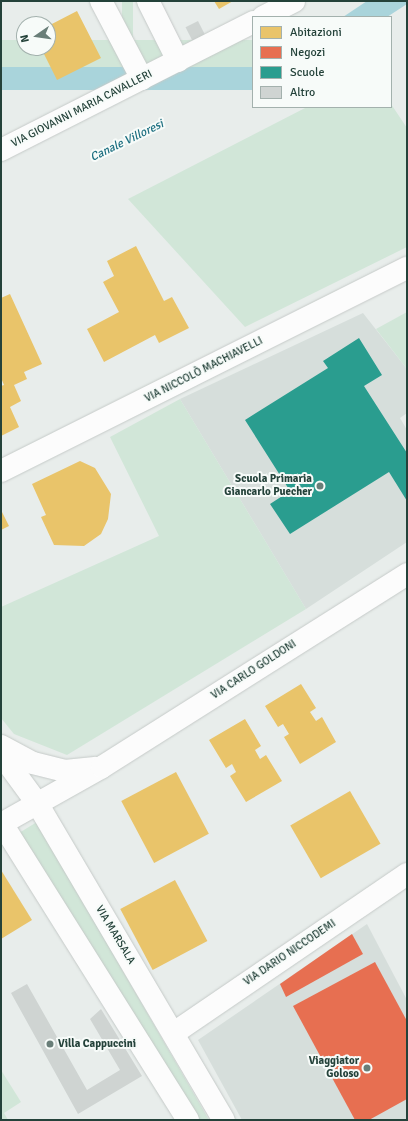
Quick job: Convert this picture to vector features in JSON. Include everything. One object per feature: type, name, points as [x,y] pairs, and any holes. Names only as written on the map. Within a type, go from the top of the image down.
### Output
[{"type":"street","points":[[101,1],[142,79]]},
{"type":"street","points":[[148,1],[171,65]]},
{"type":"street","points":[[265,16],[294,1]]},
{"type":"street","name":"VIA GIOVANNI MARIA CAVALLERI","points":[[1,150],[252,23]]},
{"type":"street","name":"VIA NICCOLÒ MACHIAVELLI","points":[[1,471],[407,268]]},
{"type":"street","name":"VIA CARLO GOLDONI","points":[[1,823],[102,768],[407,574]]},
{"type":"street","name":"VIA CARLO GOLDONI","points":[[1,746],[33,763],[65,770],[102,768]]},
{"type":"street","name":"VIA MARSALA","points":[[1,754],[36,803],[174,1033],[224,1120]]},
{"type":"street","points":[[1,823],[188,1120]]},
{"type":"street","name":"VIA DARIO NICCODEMI","points":[[174,1033],[407,874]]},
{"type":"shaded area","name":"Scuola Primaria Giancarlo Puecher","points":[[363,313],[407,369],[407,413],[400,418],[407,430],[407,542],[306,609],[180,399]]},
{"type":"shaded area","points":[[367,924],[407,1000],[407,1120],[242,1120],[198,1040]]},
{"type":"green space","points":[[122,1],[133,1],[133,61],[122,61]]},
{"type":"green space","points":[[1,40],[16,40],[16,56],[56,56],[56,40],[252,40],[252,67],[1,67]]},
{"type":"green space","points":[[392,106],[407,128],[407,247],[245,327],[128,199],[305,108],[392,108]]},
{"type":"green space","points":[[407,312],[407,369],[376,329]]},
{"type":"green space","points":[[180,399],[306,609],[67,755],[14,734],[1,718],[1,607],[159,536],[110,437]]},
{"type":"green space","points":[[37,822],[209,1120],[197,1120],[19,833]]},
{"type":"green space","points":[[1,1070],[21,1102],[4,1113],[8,1120],[1,1120]]},
{"type":"water","points":[[367,1],[407,1],[407,4],[389,16],[344,16]]},
{"type":"water","points":[[1,67],[252,67],[252,90],[1,90]]},
{"type":"building: Abitazioni","points":[[214,1],[233,1],[219,9]]},
{"type":"building: Abitazioni","points":[[77,11],[101,58],[57,80],[45,56],[56,56],[56,22]]},
{"type":"building: Abitazioni","points":[[136,246],[164,301],[172,297],[189,328],[159,343],[155,335],[104,362],[87,329],[119,312],[103,282],[114,276],[107,261]]},
{"type":"building: Abitazioni","points":[[10,294],[42,364],[24,372],[27,379],[14,385],[21,401],[10,407],[19,427],[1,436],[1,386],[4,385],[1,378],[1,298]]},
{"type":"building: Abitazioni","points":[[80,461],[95,468],[111,494],[108,519],[101,534],[84,546],[54,545],[41,517],[46,515],[32,484]]},
{"type":"building: Abitazioni","points":[[1,510],[9,526],[1,530]]},
{"type":"building: Abitazioni","points":[[301,684],[316,708],[310,712],[316,721],[322,717],[336,742],[300,764],[284,737],[289,734],[283,724],[278,727],[265,706]]},
{"type":"building: Abitazioni","points":[[245,719],[261,746],[255,750],[260,759],[266,755],[282,781],[246,802],[230,776],[236,772],[232,764],[226,768],[209,740]]},
{"type":"building: Abitazioni","points":[[176,772],[209,834],[154,863],[121,801]]},
{"type":"building: Abitazioni","points":[[350,791],[381,844],[321,878],[290,826]]},
{"type":"building: Abitazioni","points":[[1,870],[32,920],[1,939]]},
{"type":"building: Abitazioni","points":[[175,880],[207,941],[153,970],[120,909]]},
{"type":"building: Negozi","points":[[352,934],[363,954],[286,997],[280,984]]},
{"type":"building: Negozi","name":"Viaggiator Goloso","points":[[375,962],[407,1021],[407,1099],[369,1120],[355,1120],[293,1006]]},
{"type":"building: Scuole","points":[[359,338],[382,375],[364,386],[407,453],[407,501],[389,472],[290,534],[270,504],[290,491],[245,420],[328,368],[323,361]]},
{"type":"building: Altro","points":[[198,21],[205,35],[193,42],[186,27]]},
{"type":"building: Altro","name":"Villa Cappuccini","points":[[27,984],[87,1090],[120,1070],[90,1019],[101,1009],[142,1076],[78,1114],[11,993]]},
{"type":"place","name":"Scuola Primaria Giancarlo Puecher","points":[[320,486]]},
{"type":"place","name":"Villa Cappuccini","points":[[50,1044]]},
{"type":"place","name":"Viaggiator Goloso","points":[[367,1068]]},
{"type":"water label","name":"Canale Villoresi","points":[[127,141]]}]
